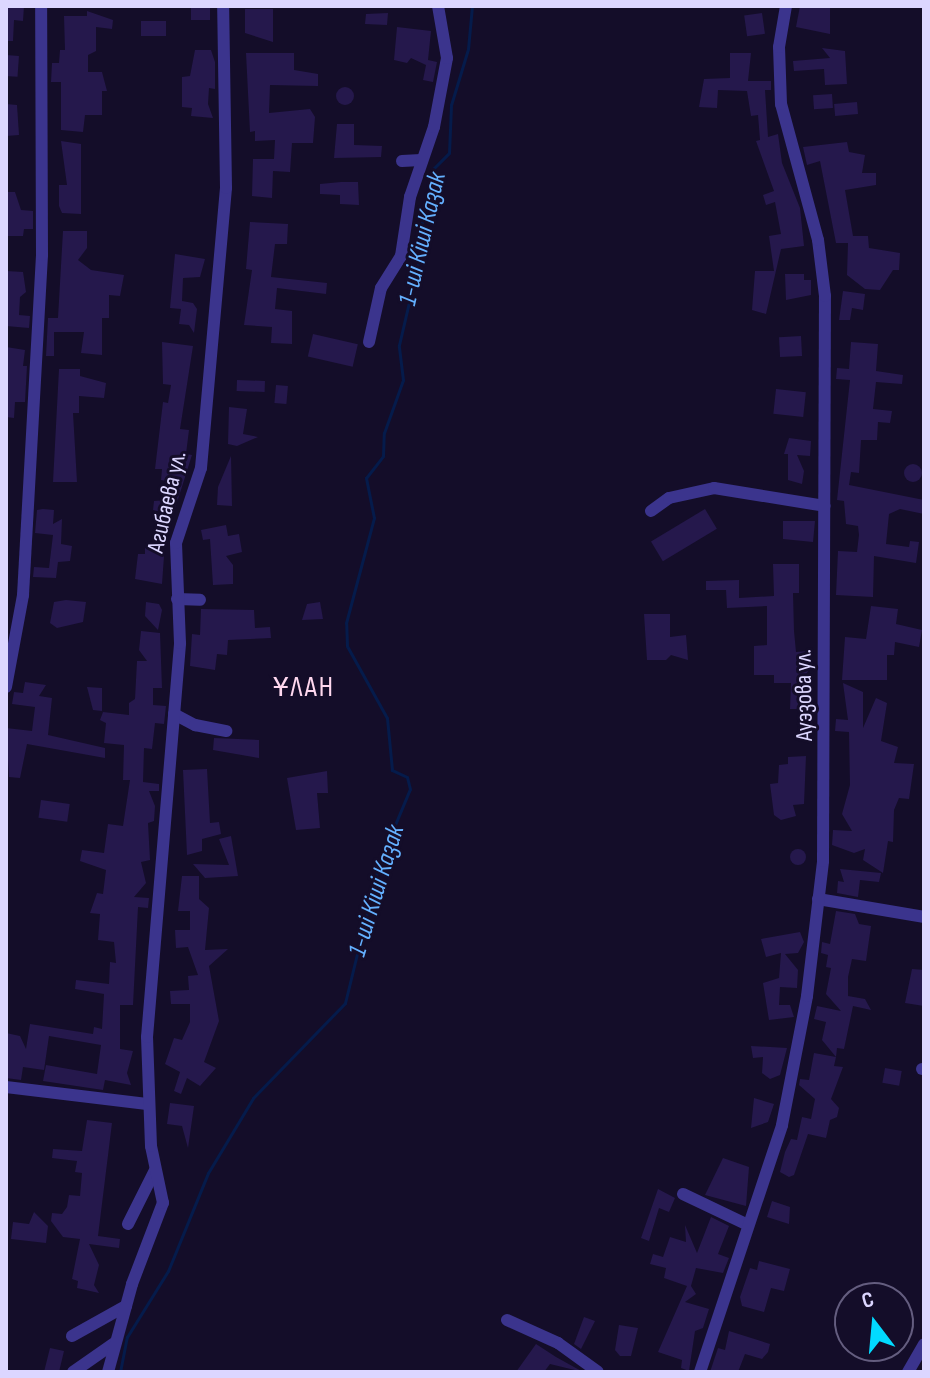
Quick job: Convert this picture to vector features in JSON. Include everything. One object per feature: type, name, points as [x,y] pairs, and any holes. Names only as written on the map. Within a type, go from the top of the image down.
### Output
[{"type":"street","points":[[8,687],[23,595],[42,255],[41,6]]},
{"type":"street","name":"Агибаева ул.","points":[[108,1372],[126,1306],[163,1203],[155,1170],[147,1104],[147,1037],[174,714],[176,543],[201,468],[216,318],[226,175],[223,6]]},
{"type":"street","points":[[369,342],[381,288],[401,256],[403,197],[421,160],[447,58],[438,6]]},
{"type":"street","name":"Ауэзова ул.","points":[[700,1372],[788,1101],[818,899],[827,791],[825,296],[818,240],[781,104],[779,47],[786,6]]},
{"type":"street","points":[[402,161],[421,160]]},
{"type":"street","points":[[651,511],[669,498],[714,488],[825,506]]},
{"type":"street","points":[[177,599],[200,600]]},
{"type":"street","points":[[174,714],[195,725],[226,731]]},
{"type":"street","points":[[818,899],[924,917]]},
{"type":"street","points":[[6,1087],[147,1104]]},
{"type":"street","points":[[128,1224],[155,1170]]},
{"type":"street","points":[[683,1194],[746,1224]]},
{"type":"street","points":[[72,1336],[126,1306]]},
{"type":"street","points":[[507,1320],[558,1343],[598,1372]]},
{"type":"street","points":[[73,1372],[116,1342]]},
{"type":"street","points":[[908,1372],[924,1344]]},
{"type":"building","points":[[6,6],[24,6],[23,21],[14,20],[13,41],[6,41]]},
{"type":"building","points":[[191,6],[210,6],[210,20],[191,20]]},
{"type":"building","points":[[800,6],[830,8],[830,34],[796,27]]},
{"type":"building","points":[[245,9],[273,9],[273,42],[245,33]]},
{"type":"building","points":[[87,11],[113,20],[112,29],[96,27],[96,51],[88,55],[88,72],[102,72],[107,91],[102,91],[102,115],[85,115],[83,132],[61,130],[61,82],[51,82],[52,63],[59,63],[60,50],[65,50],[64,16],[87,16]]},
{"type":"building","points":[[388,13],[387,25],[365,24],[366,14]]},
{"type":"building","points":[[762,13],[765,34],[747,36],[744,16]]},
{"type":"building","points":[[141,21],[166,21],[166,36],[141,36]]},
{"type":"building","points":[[397,27],[431,31],[428,60],[437,62],[433,82],[423,80],[426,65],[411,58],[407,63],[394,60]]},
{"type":"building","points":[[822,48],[845,51],[847,84],[825,85],[824,69],[794,71],[793,61],[830,58]]},
{"type":"building","points":[[195,50],[211,50],[215,62],[215,89],[209,88],[208,104],[213,118],[191,116],[192,108],[182,107],[182,77],[190,76]]},
{"type":"building","points":[[246,53],[294,53],[294,70],[318,74],[318,86],[270,85],[269,113],[310,109],[315,117],[313,143],[292,143],[290,172],[273,171],[272,198],[252,196],[253,159],[274,159],[275,140],[255,141],[255,131],[250,132]]},
{"type":"building","points":[[730,53],[751,53],[748,81],[771,81],[771,90],[765,90],[768,137],[778,134],[782,163],[800,208],[804,246],[781,249],[766,314],[752,310],[755,271],[774,271],[769,236],[781,234],[775,202],[766,205],[763,195],[774,191],[756,141],[760,140],[758,115],[751,116],[747,91],[718,90],[717,108],[699,107],[704,79],[730,78]]},
{"type":"building","points":[[6,55],[19,56],[18,77],[6,76]]},
{"type":"building","points":[[341,87],[349,87],[354,96],[352,103],[341,105],[336,100],[336,92]]},
{"type":"building","points":[[832,94],[833,108],[814,109],[813,95]]},
{"type":"building","points":[[857,102],[858,114],[835,116],[834,104]]},
{"type":"building","points":[[6,104],[17,105],[19,135],[6,136]]},
{"type":"building","points":[[337,124],[354,124],[354,145],[382,146],[381,157],[334,158]]},
{"type":"building","points":[[61,141],[81,144],[81,214],[62,213],[59,206],[59,185],[67,185]]},
{"type":"building","points":[[847,142],[849,152],[865,155],[862,173],[876,173],[876,185],[845,190],[853,236],[868,236],[869,248],[900,253],[899,270],[893,270],[880,290],[865,289],[847,275],[848,243],[836,243],[820,161],[807,165],[803,147]]},
{"type":"building","points":[[358,182],[359,205],[340,204],[340,195],[320,194],[320,184]]},
{"type":"building","points":[[6,192],[15,192],[21,210],[33,211],[33,229],[24,229],[23,236],[6,236]]},
{"type":"building","points":[[250,222],[288,224],[287,244],[275,244],[271,277],[327,283],[326,294],[277,288],[275,309],[292,311],[292,344],[271,343],[272,327],[244,325],[252,270],[246,269]]},
{"type":"building","points":[[63,231],[87,231],[87,248],[78,260],[91,270],[124,275],[120,296],[109,295],[109,318],[102,318],[102,355],[81,353],[84,332],[54,332],[54,356],[46,356],[48,318],[58,318]]},
{"type":"building","points":[[175,254],[205,259],[200,277],[183,278],[182,301],[193,303],[197,309],[194,333],[189,325],[179,324],[181,309],[170,308]]},
{"type":"building","points":[[6,271],[23,272],[26,292],[20,297],[19,315],[30,316],[29,328],[6,326]]},
{"type":"building","points":[[785,274],[804,274],[804,280],[811,280],[811,295],[786,300]]},
{"type":"building","points":[[843,291],[865,294],[863,310],[852,308],[850,320],[839,320]]},
{"type":"building","points":[[313,334],[358,344],[353,367],[308,356]]},
{"type":"building","points":[[801,336],[802,356],[780,357],[779,337]]},
{"type":"building","points":[[162,342],[193,346],[180,429],[189,430],[186,454],[192,455],[173,515],[153,510],[154,501],[168,500],[171,482],[161,480],[162,469],[155,469],[163,402],[168,403],[171,385],[163,384]]},
{"type":"building","points":[[851,342],[878,344],[876,371],[903,375],[902,384],[876,382],[873,409],[892,411],[890,423],[878,422],[877,440],[861,440],[859,473],[851,472],[849,485],[924,500],[924,514],[900,509],[889,514],[886,544],[909,547],[910,541],[919,542],[916,563],[874,556],[873,597],[836,595],[838,551],[857,552],[859,535],[858,526],[846,524],[844,501],[837,500],[850,380],[836,379],[837,368],[849,369]]},
{"type":"building","points":[[6,347],[25,350],[23,366],[27,366],[25,402],[15,402],[14,418],[6,417]]},
{"type":"building","points":[[59,369],[80,369],[80,376],[106,383],[104,398],[79,396],[79,413],[73,413],[77,482],[53,482]]},
{"type":"building","points":[[237,380],[265,381],[265,392],[237,391]]},
{"type":"building","points":[[276,385],[288,386],[286,404],[274,403]]},
{"type":"building","points":[[776,389],[806,392],[803,417],[773,414]]},
{"type":"building","points":[[229,407],[247,409],[243,434],[258,437],[237,446],[228,444]]},
{"type":"building","points":[[789,438],[811,441],[810,456],[797,455],[804,471],[802,484],[788,480],[788,454],[784,454]]},
{"type":"building","points":[[231,456],[232,506],[217,505],[218,487]]},
{"type":"building","points":[[913,464],[922,473],[913,482],[904,473]]},
{"type":"building","points":[[705,509],[717,529],[663,561],[651,541]]},
{"type":"building","points":[[37,510],[54,510],[53,524],[62,519],[61,544],[72,546],[70,561],[58,562],[56,578],[33,577],[34,567],[49,568],[53,535],[35,533]]},
{"type":"building","points":[[783,521],[815,521],[813,542],[783,539]]},
{"type":"building","points":[[226,525],[228,536],[239,534],[242,552],[226,556],[233,565],[233,584],[213,585],[210,539],[203,540],[201,530]]},
{"type":"building","points":[[145,547],[159,549],[164,556],[162,584],[135,579],[138,554],[145,554]]},
{"type":"building","points":[[773,564],[799,564],[799,593],[793,593],[794,631],[796,652],[809,651],[813,665],[799,683],[811,686],[810,709],[790,709],[791,683],[774,683],[774,675],[754,675],[754,646],[767,645],[767,606],[727,608],[726,590],[706,590],[706,581],[739,580],[739,598],[774,596]]},
{"type":"building","points":[[54,602],[86,602],[83,622],[57,628],[50,623]]},
{"type":"building","points":[[146,602],[159,604],[162,610],[158,630],[145,616]]},
{"type":"building","points":[[320,602],[323,619],[302,620],[307,604]]},
{"type":"building","points":[[871,606],[898,609],[896,624],[922,630],[919,647],[895,642],[894,655],[887,655],[887,680],[842,680],[845,637],[866,639]]},
{"type":"building","points":[[201,609],[254,610],[255,628],[270,627],[271,638],[228,640],[227,655],[217,654],[215,670],[190,666],[192,634],[200,635]]},
{"type":"building","points":[[644,614],[670,614],[670,637],[686,635],[688,660],[671,655],[666,660],[647,660]]},
{"type":"building","points":[[141,631],[160,633],[162,688],[153,688],[153,705],[166,706],[164,724],[155,723],[152,749],[144,748],[143,782],[159,784],[159,791],[149,791],[155,806],[154,821],[148,823],[150,860],[141,862],[146,883],[134,897],[149,898],[148,908],[138,907],[133,1005],[120,1005],[120,1049],[133,1051],[127,1073],[131,1085],[105,1080],[103,1090],[43,1081],[46,1065],[97,1074],[101,1045],[49,1036],[44,1070],[23,1067],[21,1080],[6,1078],[6,1033],[20,1036],[26,1049],[30,1024],[93,1034],[94,1027],[102,1029],[104,994],[75,989],[76,980],[109,984],[110,962],[116,963],[114,942],[98,940],[100,914],[90,913],[97,893],[103,894],[106,870],[80,861],[82,850],[104,853],[108,824],[123,826],[130,780],[123,780],[124,745],[104,743],[106,723],[100,720],[103,712],[129,715],[129,703],[135,699],[137,661],[147,661],[139,650]]},
{"type":"building","points":[[25,682],[46,685],[39,696],[52,698],[48,735],[105,748],[105,758],[27,744],[20,778],[9,777],[6,728],[32,731],[35,707],[12,704],[14,692],[23,693]]},
{"type":"building","points":[[843,683],[863,692],[863,728],[876,698],[887,703],[881,741],[898,747],[894,763],[914,764],[909,799],[899,798],[894,810],[893,842],[888,841],[883,873],[863,860],[865,849],[854,853],[832,845],[833,830],[852,831],[842,814],[850,785],[849,732],[835,731],[836,719],[848,720]]},
{"type":"building","points":[[87,687],[102,688],[102,711],[93,710]]},
{"type":"building","points":[[214,738],[259,740],[259,758],[213,750]]},
{"type":"building","points":[[806,756],[804,804],[793,805],[796,816],[781,820],[774,815],[770,784],[778,783],[779,765],[788,764],[788,757]]},
{"type":"building","points":[[207,769],[210,823],[219,822],[221,834],[202,839],[202,851],[187,855],[183,770]]},
{"type":"building","points":[[327,771],[328,793],[317,793],[320,828],[296,830],[287,778]]},
{"type":"building","points":[[41,800],[70,804],[67,822],[38,818]]},
{"type":"building","points":[[231,836],[238,876],[205,878],[193,864],[229,865],[219,839]]},
{"type":"building","points":[[795,849],[801,849],[806,857],[804,863],[795,865],[790,860],[790,854]]},
{"type":"building","points":[[840,869],[881,873],[879,882],[860,880],[858,897],[837,893],[838,881],[844,882]]},
{"type":"building","points":[[182,876],[199,876],[199,899],[209,908],[205,950],[228,949],[209,966],[219,1021],[204,1062],[216,1068],[200,1086],[187,1078],[181,1094],[174,1091],[180,1072],[165,1064],[174,1038],[182,1040],[190,1022],[190,1004],[171,1004],[170,991],[189,990],[188,976],[198,975],[188,947],[176,948],[175,930],[190,930],[190,911],[178,911]]},
{"type":"building","points":[[836,911],[855,914],[859,924],[871,926],[866,961],[852,959],[848,996],[865,999],[871,1010],[853,1006],[844,1049],[837,1048],[836,1057],[822,1040],[826,1022],[814,1019],[817,1006],[841,1011],[826,994],[831,968],[826,967],[828,955],[821,953],[822,942],[830,944]]},
{"type":"building","points":[[800,932],[804,942],[798,953],[785,954],[798,970],[797,988],[780,987],[779,1005],[790,1005],[794,1017],[769,1020],[763,983],[779,978],[781,953],[766,957],[761,939]]},
{"type":"building","points":[[912,969],[924,970],[924,1006],[905,1003]]},
{"type":"building","points":[[751,1046],[787,1048],[780,1075],[770,1079],[762,1073],[763,1057],[753,1058]]},
{"type":"building","points":[[814,1053],[836,1057],[834,1066],[843,1067],[831,1099],[839,1108],[837,1117],[830,1120],[826,1138],[808,1134],[794,1175],[789,1177],[780,1172],[785,1152],[791,1139],[797,1140],[802,1117],[811,1119],[815,1099],[799,1085],[800,1079],[809,1080]]},
{"type":"building","points":[[885,1068],[902,1071],[899,1086],[882,1083]]},
{"type":"building","points":[[754,1098],[774,1104],[768,1122],[751,1128]]},
{"type":"building","points":[[170,1103],[194,1106],[188,1148],[182,1126],[167,1124]]},
{"type":"building","points":[[87,1120],[112,1123],[98,1236],[120,1239],[119,1248],[89,1244],[99,1265],[94,1285],[99,1293],[77,1288],[78,1281],[72,1279],[80,1239],[63,1237],[51,1221],[52,1213],[62,1214],[67,1207],[69,1195],[80,1196],[82,1173],[75,1172],[77,1161],[52,1158],[53,1149],[82,1151]]},
{"type":"building","points":[[723,1158],[749,1167],[746,1206],[705,1195]]},
{"type":"building","points":[[658,1189],[675,1198],[669,1212],[659,1208],[649,1241],[641,1238]]},
{"type":"building","points":[[772,1201],[790,1207],[789,1224],[767,1217]]},
{"type":"building","points":[[34,1212],[48,1226],[46,1243],[11,1239],[13,1222],[29,1224]]},
{"type":"building","points":[[711,1217],[729,1226],[718,1254],[729,1258],[723,1273],[696,1268],[691,1286],[696,1294],[685,1302],[709,1309],[703,1328],[695,1331],[689,1371],[681,1368],[682,1360],[658,1352],[687,1286],[664,1278],[666,1268],[650,1264],[653,1254],[663,1257],[670,1237],[686,1242],[685,1225],[697,1253]]},
{"type":"building","points":[[759,1261],[790,1269],[784,1291],[771,1288],[764,1312],[742,1306],[740,1297],[750,1268],[757,1270]]},
{"type":"building","points":[[584,1317],[595,1321],[581,1349],[574,1344]]},
{"type":"building","points":[[619,1325],[638,1328],[631,1356],[620,1356],[615,1350]]},
{"type":"building","points":[[729,1331],[770,1344],[768,1352],[762,1359],[745,1354],[738,1372],[710,1372],[718,1348],[725,1350]]},
{"type":"building","points":[[536,1344],[583,1372],[550,1364],[544,1372],[516,1372]]},
{"type":"building","points":[[50,1348],[64,1351],[59,1372],[44,1372]]},
{"type":"waterway","name":"1-ші Кіші Казак","points":[[120,1372],[127,1337],[168,1271],[208,1173],[253,1098],[345,1003],[379,863],[410,789],[407,777],[392,770],[387,718],[347,646],[346,623],[374,518],[366,478],[383,456],[384,433],[403,380],[399,345],[422,246],[422,220],[432,199],[434,168],[449,153],[451,105],[468,49],[472,6]]},
{"type":"district","name":"ҰЛАН","points":[[304,688]]}]
